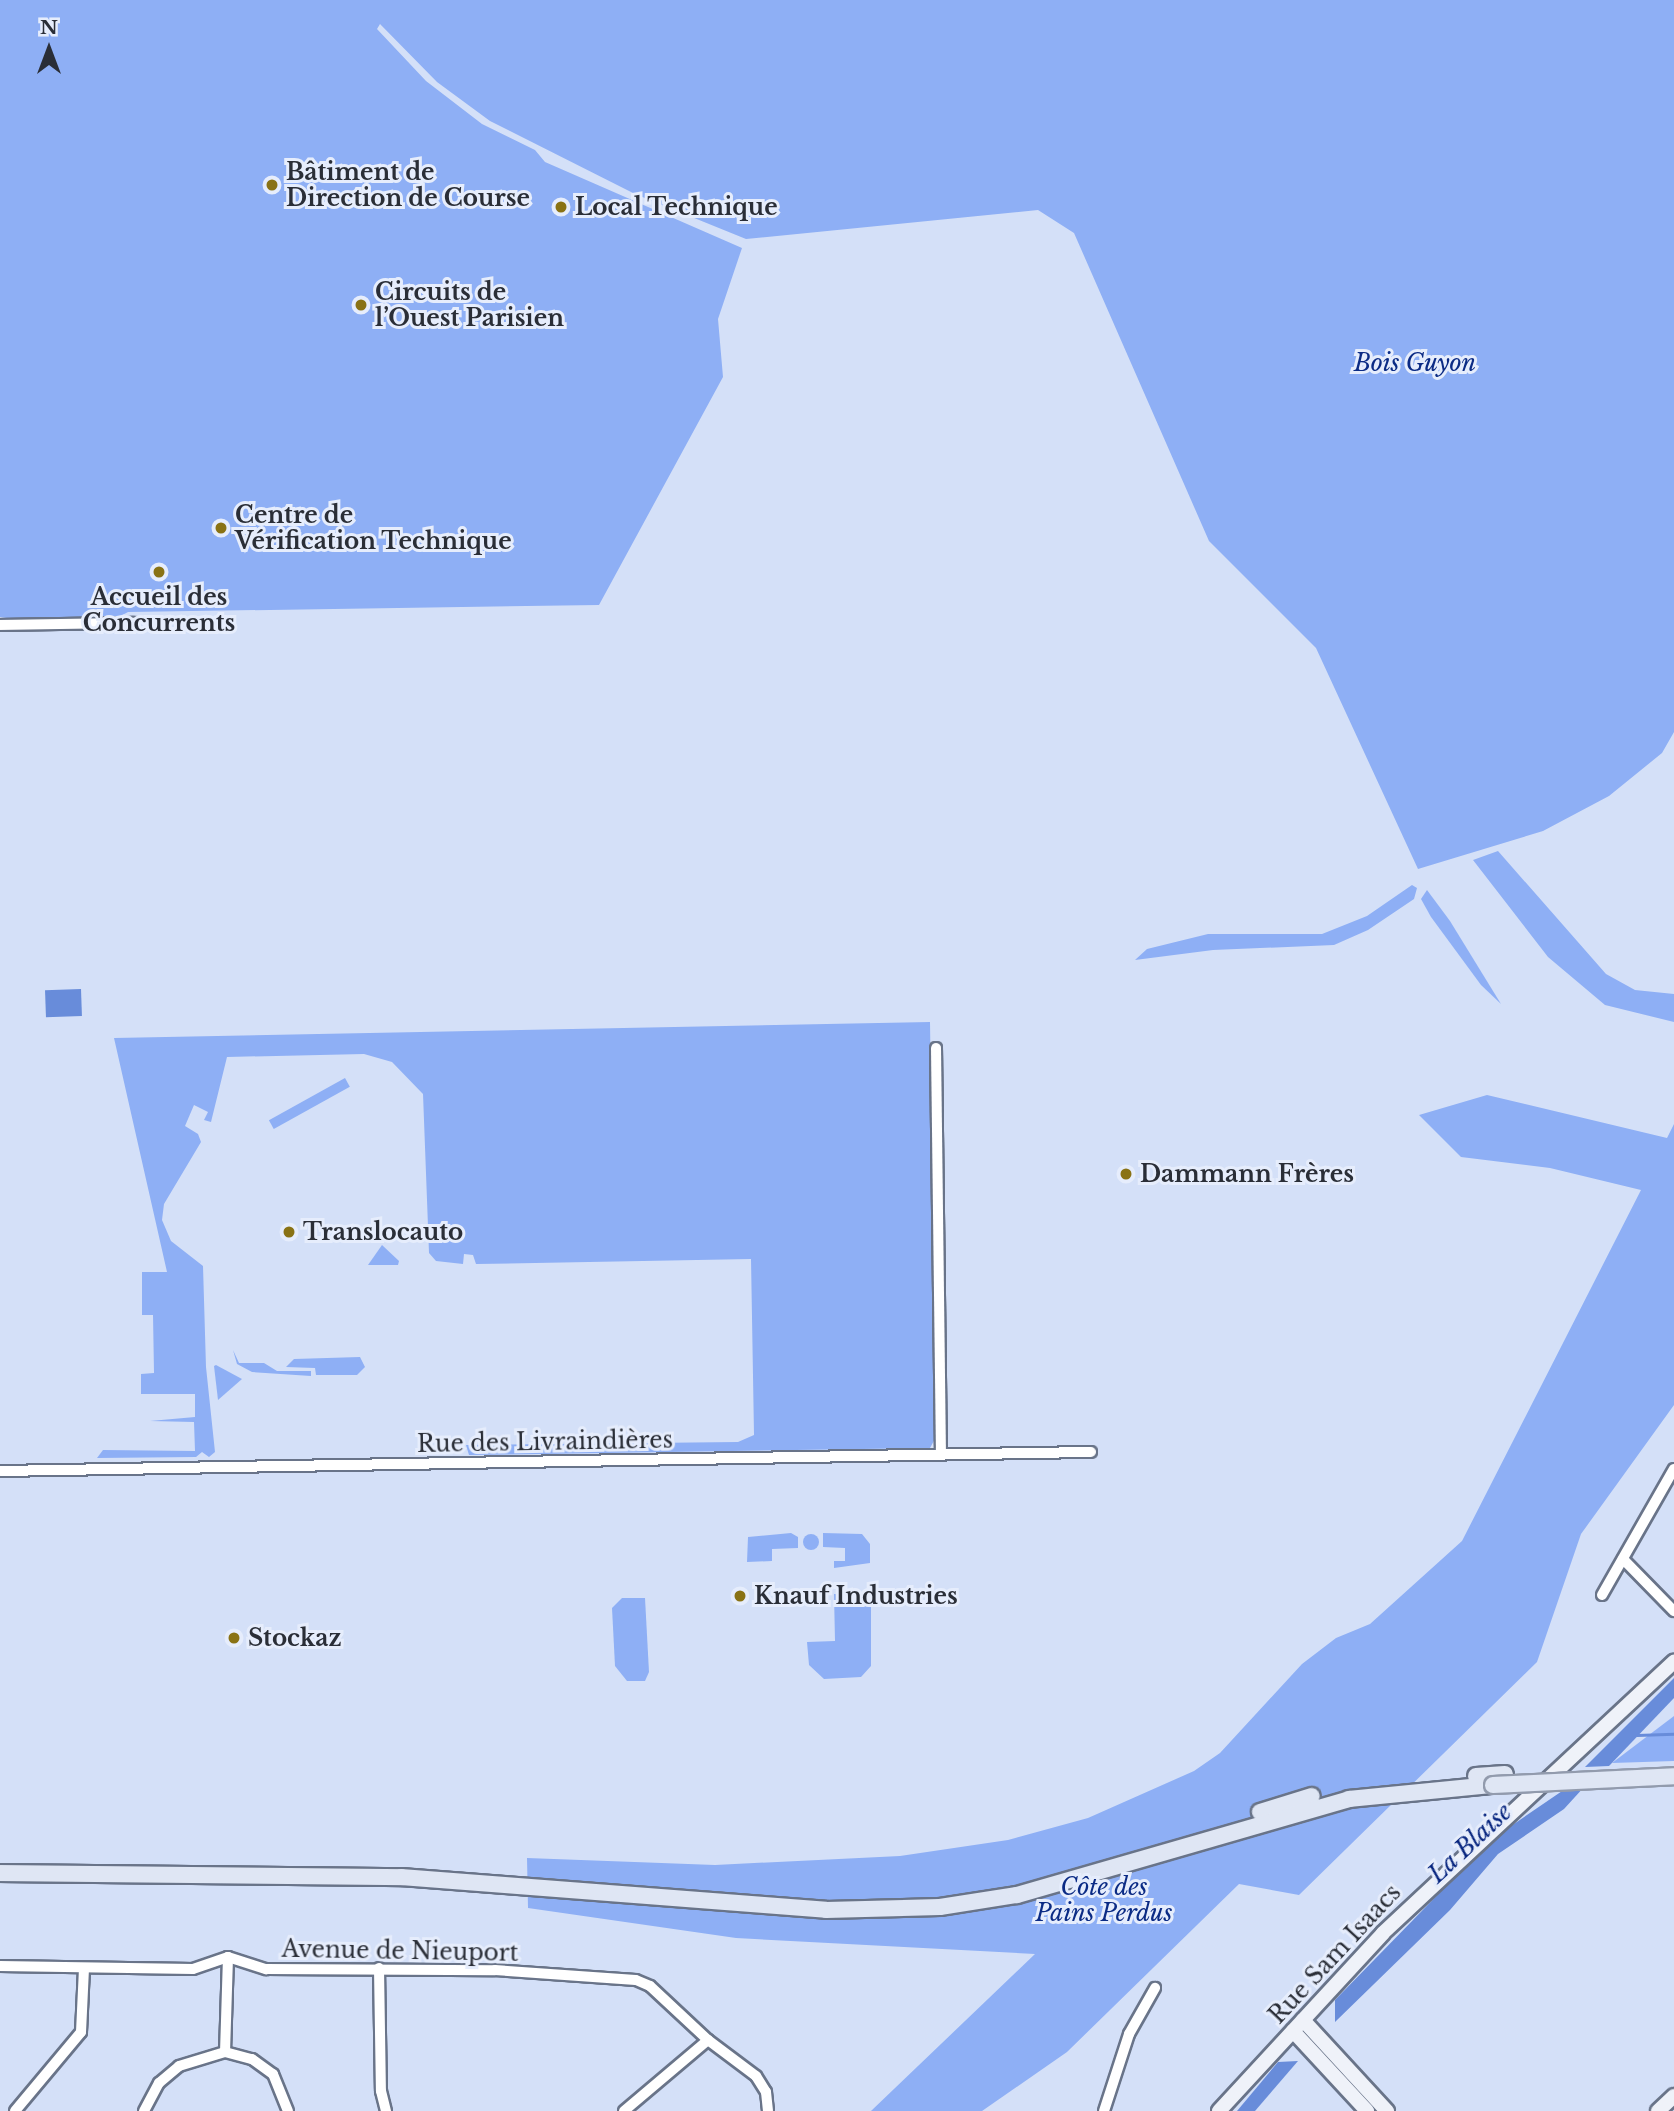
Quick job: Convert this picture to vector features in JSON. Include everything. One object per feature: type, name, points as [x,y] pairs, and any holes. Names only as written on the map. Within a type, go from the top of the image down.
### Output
[{"type":"main road","name":"Rue Sam Isaacs","points":[[1219,2111],[1392,1924],[1674,1662]]},
{"type":"main road","points":[[0,1873],[434,1878],[860,1910],[982,1902],[1083,1877],[1349,1799],[1499,1780],[1674,1767]]},
{"type":"main road","points":[[1499,1780],[1674,1776]]},
{"type":"main road","points":[[1298,2026],[1367,2111]]},
{"type":"main road","points":[[1298,2026],[1387,2111]]},
{"type":"main road","points":[[1658,2111],[1674,2096]]},
{"type":"street","points":[[0,625],[133,623]]},
{"type":"street","points":[[936,1048],[941,1454]]},
{"type":"street","name":"Rue des Livraindières","points":[[0,1471],[1091,1452]]},
{"type":"street","points":[[1602,1595],[1674,1469]]},
{"type":"street","points":[[1623,1559],[1674,1611]]},
{"type":"street","points":[[0,1966],[31,1969],[193,1969],[228,1957],[225,2052]]},
{"type":"street","name":"Avenue de Nieuport","points":[[228,1957],[266,1969],[495,1970],[636,1980],[650,1986],[708,2040],[756,2076],[766,2092],[768,2111]]},
{"type":"street","points":[[379,1968],[381,2091],[386,2111]]},
{"type":"street","points":[[0,1972],[31,1969]]},
{"type":"street","points":[[15,2111],[81,2032],[84,1969]]},
{"type":"street","points":[[1104,2111],[1129,2034],[1155,1988]]},
{"type":"street","points":[[624,2111],[708,2040]]},
{"type":"street","points":[[144,2111],[159,2083],[179,2066],[225,2052],[252,2059],[273,2074],[288,2111]]},
{"type":"green space","name":"Bois Guyon","points":[[0,0],[1674,0],[1674,732],[1662,753],[1609,796],[1543,831],[1418,869],[1316,648],[1209,541],[1074,233],[1038,210],[746,239],[635,194],[490,121],[437,82],[380,24],[377,29],[426,81],[482,124],[535,150],[545,162],[742,248],[718,319],[723,377],[599,605],[128,612],[115,619],[27,621],[0,617]]},
{"type":"green space","points":[[1498,851],[1606,974],[1635,990],[1674,994],[1674,1022],[1605,1005],[1548,957],[1473,860]]},
{"type":"green space","points":[[1412,885],[1417,888],[1414,899],[1368,930],[1334,945],[1213,950],[1135,960],[1147,949],[1208,934],[1322,934],[1367,916]]},
{"type":"green space","points":[[1427,890],[1450,921],[1501,1004],[1481,985],[1431,917],[1421,899]]},
{"type":"green space","points":[[930,1022],[936,1437],[930,1448],[469,1455],[466,1445],[738,1442],[754,1435],[751,1259],[476,1264],[473,1255],[464,1254],[463,1264],[436,1261],[429,1253],[423,1094],[392,1062],[364,1054],[227,1057],[211,1122],[204,1120],[208,1112],[194,1105],[185,1126],[198,1134],[201,1142],[164,1204],[162,1220],[171,1241],[203,1266],[206,1367],[215,1452],[209,1457],[202,1452],[196,1457],[97,1458],[103,1450],[195,1451],[194,1422],[150,1421],[195,1417],[195,1394],[141,1394],[141,1374],[154,1373],[153,1315],[142,1315],[142,1272],[167,1272],[114,1038]]},
{"type":"green space","points":[[345,1078],[350,1087],[274,1129],[269,1120]]},
{"type":"green space","name":"Côte des Pains Perdus","points":[[1487,1095],[1667,1138],[1674,1124],[1674,1405],[1581,1534],[1537,1662],[1299,1895],[1239,1884],[1067,2052],[982,2111],[871,2111],[1035,1954],[736,1938],[528,1908],[527,1858],[715,1865],[900,1856],[1008,1840],[1088,1818],[1194,1771],[1220,1753],[1302,1664],[1336,1638],[1370,1624],[1462,1541],[1641,1190],[1550,1168],[1461,1157],[1419,1115]]},
{"type":"green space","points":[[382,1245],[399,1261],[398,1265],[368,1265]]},
{"type":"green space","points":[[233,1350],[239,1363],[264,1363],[277,1371],[311,1371],[311,1376],[252,1372],[237,1364]]},
{"type":"green space","points":[[360,1357],[365,1367],[357,1375],[316,1375],[315,1368],[286,1367],[294,1359]]},
{"type":"green space","points":[[214,1366],[242,1379],[218,1400]]},
{"type":"green space","points":[[791,1533],[798,1537],[798,1548],[772,1549],[772,1561],[747,1562],[748,1537]]},
{"type":"green space","points":[[823,1533],[862,1534],[870,1544],[870,1563],[834,1568],[834,1561],[845,1561],[845,1548],[823,1547]]},
{"type":"green space","points":[[811,1534],[817,1536],[817,1548],[811,1550],[805,1548],[803,1542],[805,1536]]},
{"type":"green space","points":[[834,1594],[862,1595],[871,1607],[871,1666],[861,1677],[824,1679],[809,1665],[807,1642],[835,1641]]},
{"type":"green space","points":[[622,1598],[645,1598],[649,1672],[645,1681],[627,1681],[615,1666],[612,1608]]},
{"type":"green space","points":[[1674,1716],[1674,1761],[1612,1763]]},
{"type":"shaded area","points":[[81,989],[82,1016],[46,1017],[45,990]]},
{"type":"shaded area","points":[[1674,1678],[1674,1698],[1609,1766],[1585,1767]]},
{"type":"shaded area","points":[[1585,1786],[1564,1809],[1498,1854],[1450,1910],[1335,2022],[1335,2000],[1492,1839],[1568,1787]]},
{"type":"shaded area","points":[[1298,2061],[1255,2111],[1237,2111],[1278,2062]]},
{"type":"waterway","points":[[1637,1735],[1674,1734]]},
{"type":"place","name":"Bâtiment de Direction de Course","points":[[272,185]]},
{"type":"place","name":"Local Technique","points":[[561,207]]},
{"type":"place","name":"Circuits de l’Ouest Parisien","points":[[361,305]]},
{"type":"place","name":"Centre de Vérification Technique","points":[[221,528]]},
{"type":"place","name":"Accueil des Concurrents","points":[[159,572]]},
{"type":"place","name":"Dammann Frères","points":[[1126,1174]]},
{"type":"place","name":"Translocauto","points":[[289,1232]]},
{"type":"place","name":"Knauf Industries","points":[[740,1596]]},
{"type":"place","name":"Stockaz","points":[[234,1638]]},
{"type":"water label","name":"La Blaise","points":[[1470,1843]]}]
